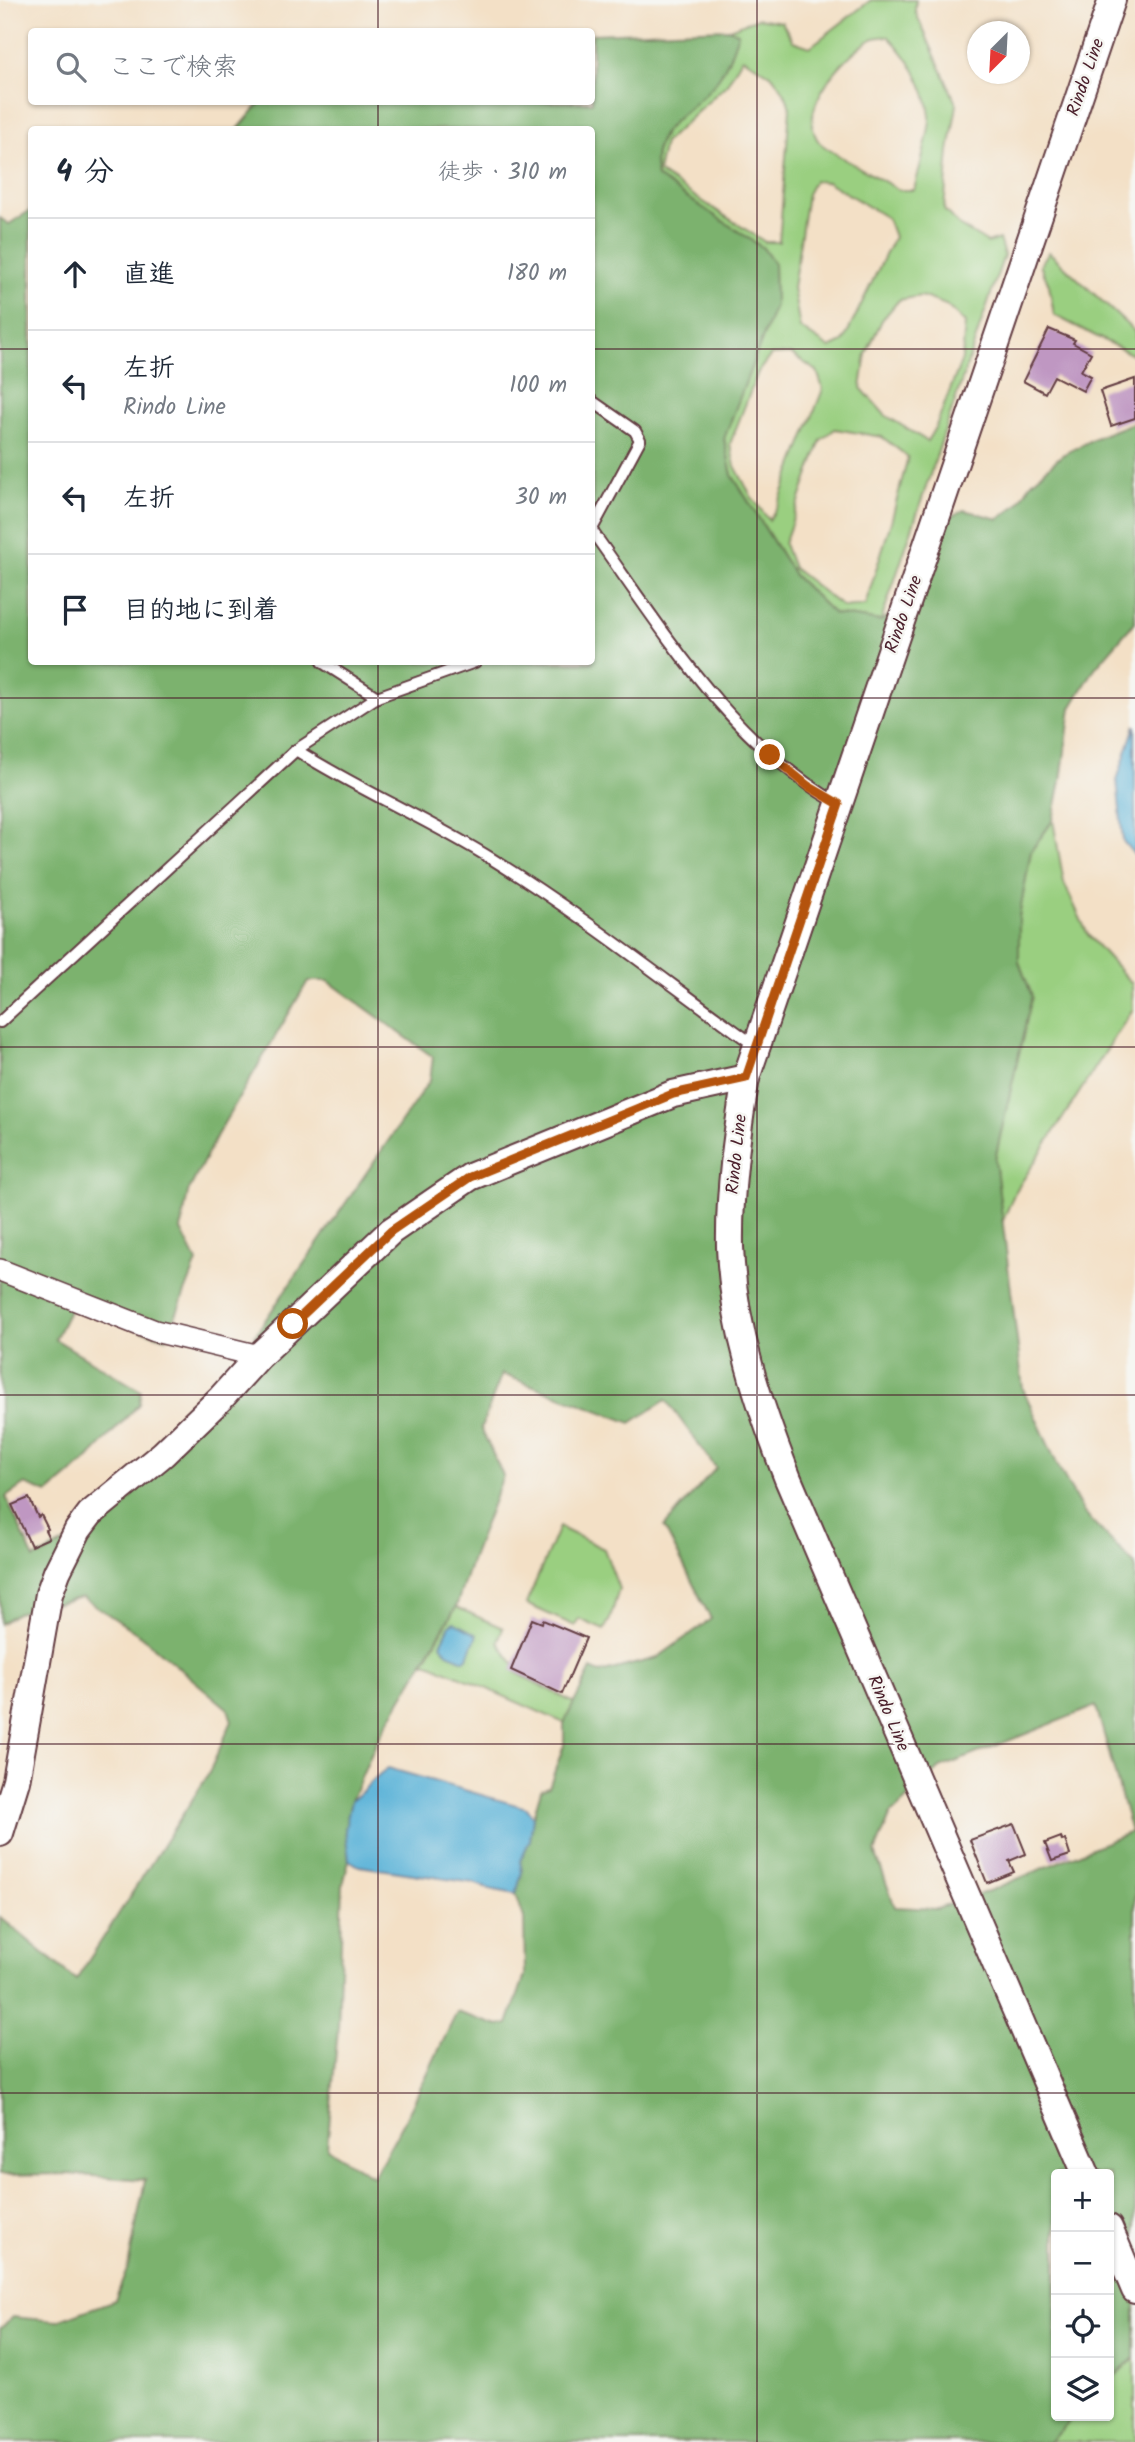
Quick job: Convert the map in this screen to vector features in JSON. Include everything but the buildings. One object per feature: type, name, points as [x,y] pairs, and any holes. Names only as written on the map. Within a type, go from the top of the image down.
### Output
[{"type":"street","name":"Rindo Line","points":[[1084,2169],[788,1479],[762,1411],[744,1345],[735,1298],[730,1248],[731,1184],[746,1078],[1112,0]]},
{"type":"street","points":[[0,1833],[16,1781],[49,1594],[78,1530],[90,1514],[163,1454],[259,1356],[391,1231],[470,1177],[673,1094],[746,1078]]},
{"type":"street","points":[[0,1270],[155,1331],[259,1356]]},
{"type":"street","points":[[1111,2232],[1135,2290]]},
{"type":"lane","points":[[595,403],[635,431],[640,440],[595,524]]},
{"type":"lane","points":[[595,534],[698,680],[770,755],[808,786],[839,804]]},
{"type":"lane","points":[[327,665],[377,697]]},
{"type":"lane","points":[[0,1022],[296,750],[377,697],[467,665]]},
{"type":"lane","points":[[296,750],[328,771],[450,833],[495,861],[603,933],[757,1047]]},
{"type":"green space","points":[[871,0],[916,0],[915,11],[957,105],[949,151],[944,210],[960,226],[988,243],[999,239],[1004,255],[881,621],[834,614],[794,575],[732,475],[724,438],[775,305],[774,264],[763,248],[657,177],[655,160],[664,134],[705,94],[726,65],[738,33],[729,29],[758,18],[782,22],[793,41],[810,47]],"holes":[[[888,36],[909,62],[925,93],[930,116],[914,190],[899,190],[832,152],[819,142],[813,129],[813,114],[826,84],[849,57],[872,39]],[[742,58],[773,77],[783,90],[790,108],[779,242],[765,242],[658,172],[664,143],[727,84]],[[814,181],[828,182],[887,218],[894,237],[843,342],[830,348],[800,328],[793,288],[807,194]],[[921,296],[946,305],[965,323],[962,359],[936,426],[927,441],[885,415],[861,388],[866,354],[882,320],[899,300]],[[791,354],[817,371],[823,389],[777,507],[769,520],[751,496],[735,466],[730,444],[758,372],[771,355]],[[835,429],[882,437],[908,457],[865,605],[843,607],[793,568],[784,544],[821,440]]]},
{"type":"green space","points":[[728,29],[738,33],[716,82],[664,134],[655,160],[657,177],[763,248],[774,264],[775,305],[724,439],[732,475],[794,575],[834,614],[881,621],[914,600],[951,516],[964,510],[999,519],[1018,504],[1032,482],[1062,455],[1135,422],[1135,622],[1095,668],[1071,708],[1053,820],[1031,851],[1019,917],[1019,962],[1032,996],[995,1159],[1023,1389],[1057,1464],[1084,1513],[1135,1565],[1135,2358],[1114,2377],[1114,2169],[1051,2169],[1051,2421],[1069,2421],[1049,2442],[0,2442],[0,2329],[12,2317],[57,2321],[115,2300],[128,2267],[145,2180],[67,2174],[0,2175],[0,1917],[76,1980],[208,1775],[232,1721],[228,1709],[141,1636],[82,1597],[17,1613],[0,1624],[0,218],[9,224],[28,212],[28,665],[595,665],[595,126],[241,126],[258,105],[595,105],[595,34]],"holes":[[[308,981],[328,981],[433,1057],[430,1080],[255,1335],[263,1358],[66,1542],[34,1559],[6,1497],[25,1484],[48,1493],[85,1462],[139,1404],[141,1391],[55,1339],[70,1309],[167,1338],[197,1262],[181,1230],[188,1192],[217,1135]],[[502,1374],[631,1423],[666,1400],[716,1468],[664,1527],[711,1619],[657,1658],[600,1673],[591,1669],[564,1723],[564,1745],[549,1787],[541,1790],[530,1840],[520,1861],[522,1872],[516,1894],[524,1918],[525,1975],[508,2024],[499,2026],[457,2012],[407,2116],[373,2177],[327,2148],[338,2029],[343,1885],[349,1860],[345,1829],[351,1801],[378,1739],[456,1607],[503,1476],[481,1428]],[[1096,1706],[1131,1832],[986,1892],[937,1909],[895,1907],[875,1852],[891,1814],[940,1768]]]},
{"type":"green space","points":[[1049,252],[1135,332],[1135,356],[1054,315],[1049,285],[1040,265]]},
{"type":"green space","points":[[1053,820],[1064,883],[1088,935],[1132,984],[1133,1009],[1014,1194],[1002,1223],[995,1159],[1032,996],[1019,962],[1019,917],[1031,851]]},
{"type":"green space","points":[[559,1527],[604,1549],[619,1589],[604,1630],[579,1619],[575,1626],[526,1604]]},
{"type":"green space","points":[[456,1607],[503,1628],[498,1642],[513,1663],[515,1672],[574,1703],[564,1723],[424,1663]]},
{"type":"green space","points":[[1135,2358],[1135,2442],[1049,2442],[1069,2421],[1114,2421],[1114,2377]]},
{"type":"water","points":[[1135,725],[1135,856],[1123,841],[1117,780]]},
{"type":"water","points":[[454,1622],[477,1635],[468,1657],[464,1660],[447,1653],[441,1644]]},
{"type":"water","points":[[388,1768],[527,1808],[533,1817],[530,1840],[520,1861],[522,1872],[516,1894],[474,1883],[359,1866],[349,1860],[345,1829],[351,1801]]},
{"type":"route","points":[[293,1324],[391,1231],[470,1177],[673,1094],[746,1078],[839,804],[808,786],[770,755]]}]
